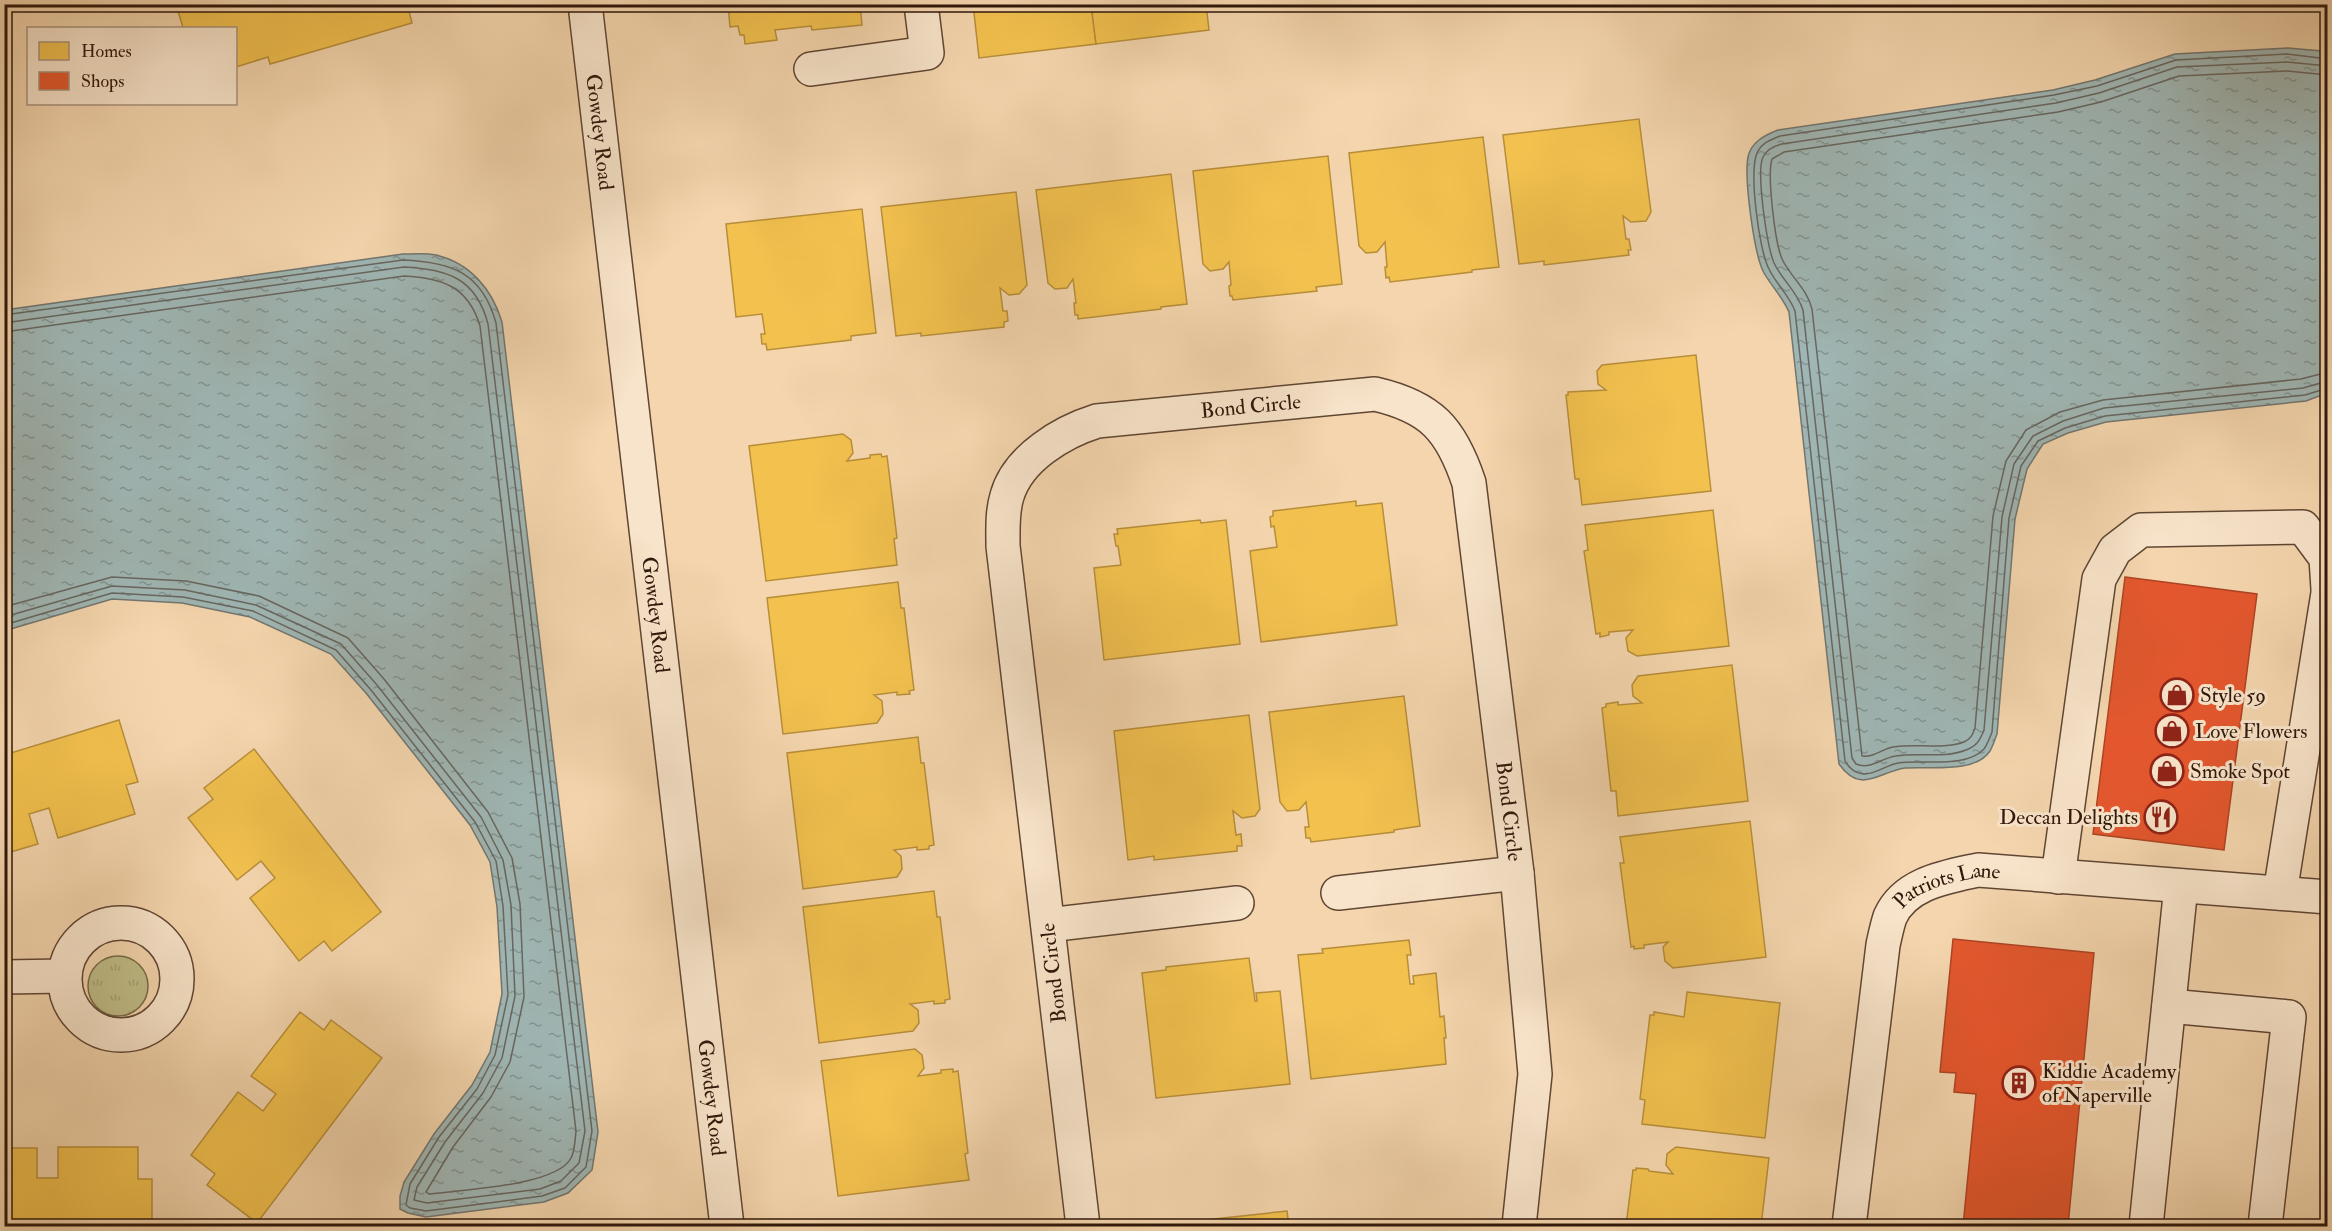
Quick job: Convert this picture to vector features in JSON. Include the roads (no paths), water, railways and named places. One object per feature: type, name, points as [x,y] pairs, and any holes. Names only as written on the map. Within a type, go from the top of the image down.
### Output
[{"type":"street","name":"Gowdey Road","points":[[585,4],[728,1227]]},
{"type":"street","points":[[811,69],[927,53],[921,4]]},
{"type":"street","name":"Bond Circle","points":[[1083,1227],[1003,546],[1003,515],[1007,494],[1018,475],[1045,446],[1064,434],[1097,422],[1354,394],[1375,394],[1395,398],[1417,409],[1441,428],[1459,453],[1469,483],[1517,873],[1535,1074],[1519,1227]]},
{"type":"street","points":[[2058,878],[2099,579],[2115,550],[2141,530],[2303,527],[2326,558],[2328,591],[2280,893]]},
{"type":"street","name":"Patriots Lane","points":[[1849,1227],[1883,945],[1890,917],[1904,897],[1936,879],[1978,870],[2058,878],[2328,897]]},
{"type":"street","points":[[1338,893],[1517,873]]},
{"type":"street","points":[[2146,1227],[2181,886]]},
{"type":"street","points":[[1048,925],[1237,903]]},
{"type":"street","points":[[4,977],[64,976]]},
{"type":"street","points":[[2169,1006],[2289,1017],[2265,1227]]},
{"type":"water","points":[[2288,48],[2322,51],[2327,54],[2327,393],[2306,401],[2106,422],[2068,433],[2043,444],[2027,469],[2015,519],[1997,734],[1990,751],[1974,763],[1963,766],[1905,768],[1870,779],[1855,778],[1839,764],[1789,312],[1760,264],[1747,181],[1748,157],[1752,147],[1764,137],[1778,130],[2053,90],[2095,80],[2175,54]]},
{"type":"water","points":[[403,254],[436,255],[459,264],[486,288],[502,322],[598,1132],[592,1170],[568,1193],[544,1202],[426,1217],[400,1209],[400,1196],[404,1182],[434,1134],[472,1085],[490,1052],[502,994],[497,907],[490,862],[470,825],[366,693],[331,654],[250,617],[182,603],[112,599],[4,631],[5,310]]},
{"type":"place","name":"Style 59","points":[[2177,695]]},
{"type":"place","name":"Love Flowers","points":[[2172,731]]},
{"type":"place","name":"Smoke Spot","points":[[2167,771]]},
{"type":"place","name":"Deccan Delights","points":[[2161,817]]},
{"type":"place","name":"Kiddie Academy of Naperville","points":[[2019,1083]]}]
